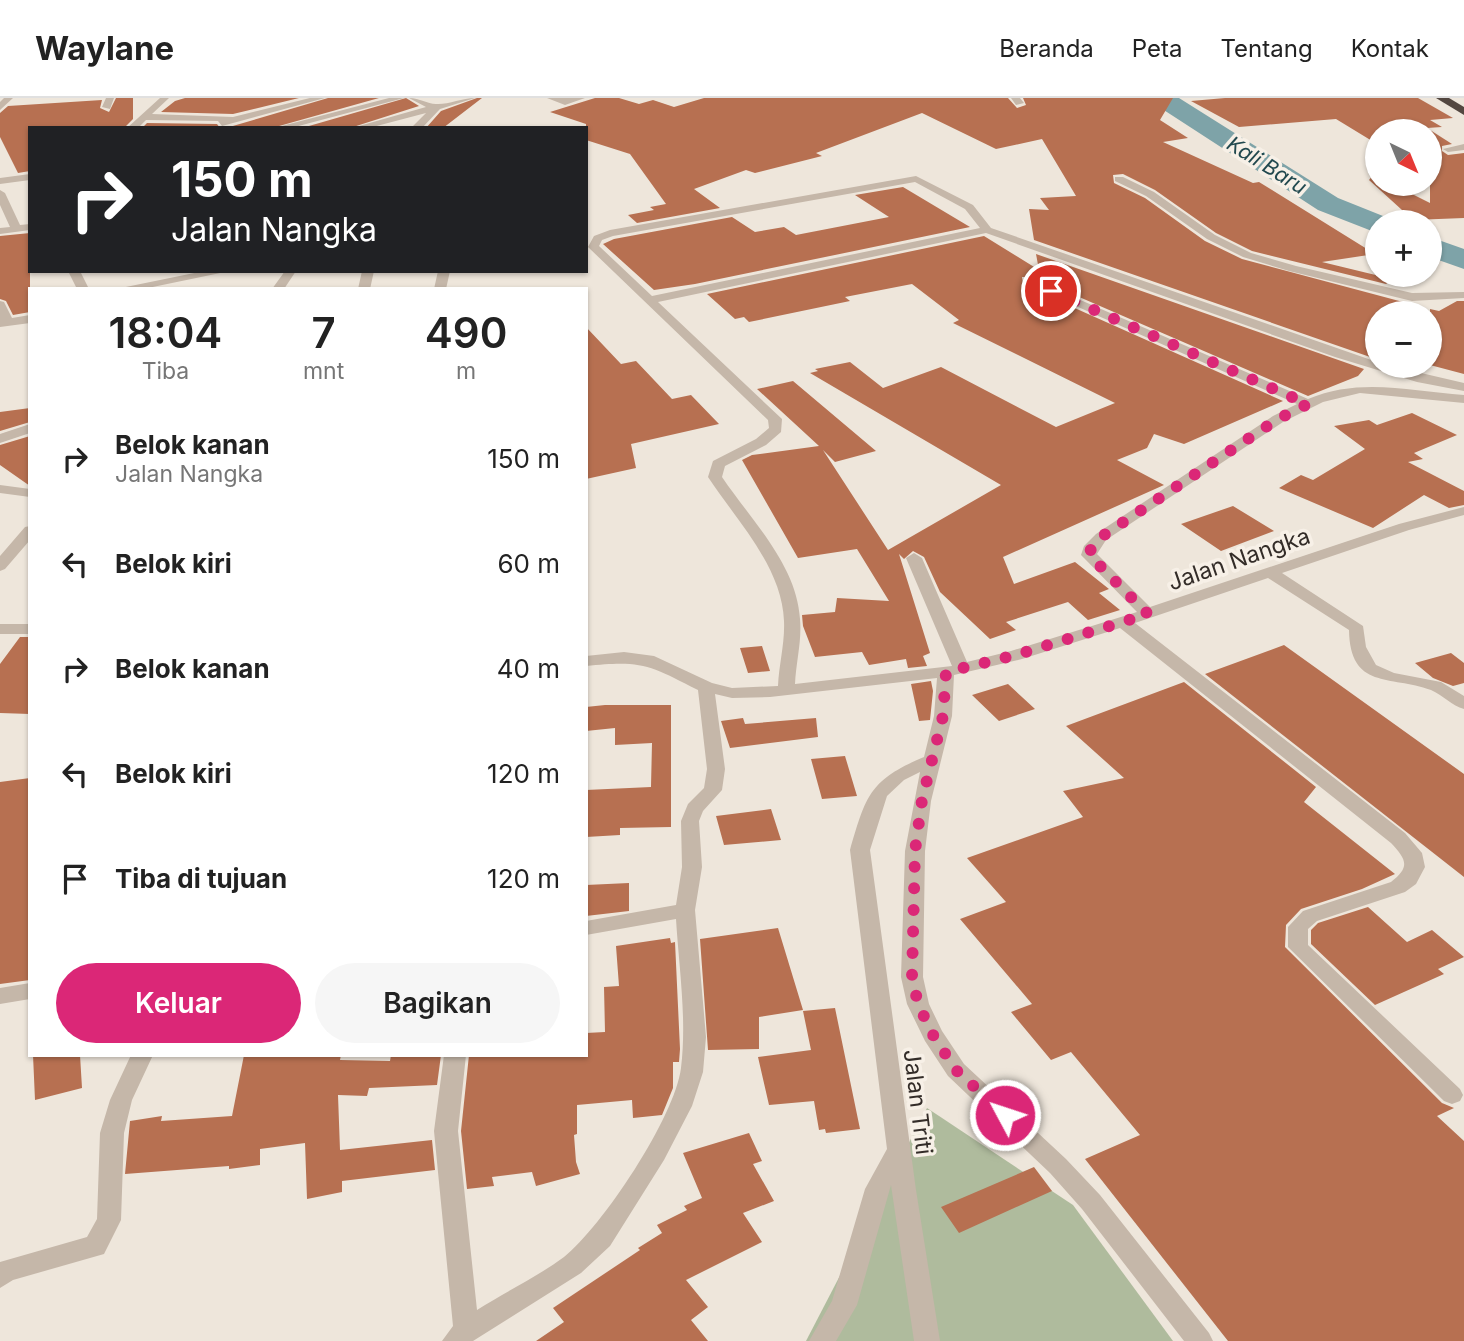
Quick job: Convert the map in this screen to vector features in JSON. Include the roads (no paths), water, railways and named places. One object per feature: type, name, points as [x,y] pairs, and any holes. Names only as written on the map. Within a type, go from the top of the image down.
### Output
[{"type":"highway","points":[[1441,98],[1464,112]]},
{"type":"highway","points":[[1457,98],[1464,102]]},
{"type":"street","points":[[0,107],[9,98]]},
{"type":"street","points":[[135,126],[165,98]]},
{"type":"street","points":[[146,117],[228,123],[321,98]]},
{"type":"street","points":[[287,126],[400,98]]},
{"type":"street","points":[[412,98],[436,108]]},
{"type":"street","points":[[365,126],[471,98]]},
{"type":"street","points":[[551,98],[565,102],[581,98]]},
{"type":"street","points":[[228,123],[264,99]]},
{"type":"street","points":[[418,126],[436,108]]},
{"type":"street","points":[[388,120],[402,126]]},
{"type":"street","points":[[1448,149],[1464,148]]},
{"type":"street","points":[[0,181],[28,177]]},
{"type":"street","points":[[786,690],[793,642],[791,609],[783,583],[766,550],[715,477],[718,464],[761,442],[776,429],[775,419],[593,247],[598,238],[610,233],[916,179],[969,207],[987,230]]},
{"type":"street","points":[[1119,179],[1150,194],[1210,237],[1247,255],[1293,269],[1404,295],[1435,298],[1464,295]]},
{"type":"street","points":[[0,193],[16,229]]},
{"type":"street","points":[[0,231],[28,227]]},
{"type":"street","points":[[650,300],[987,230],[1351,358],[1422,379],[1464,387]]},
{"type":"street","points":[[133,287],[214,273]]},
{"type":"street","points":[[1028,281],[1308,404]]},
{"type":"street","points":[[0,305],[4,322],[28,319]]},
{"type":"street","points":[[1148,614],[1089,555],[1092,546],[1101,537],[1278,419],[1308,404],[1341,392],[1359,389],[1464,399]]},
{"type":"street","points":[[0,439],[28,429]]},
{"type":"street","points":[[0,489],[28,493]]},
{"type":"street","name":"Jalan Nangka","points":[[588,661],[637,657],[669,667],[706,687],[732,693],[786,690],[954,670],[1123,622],[1404,527],[1464,511]]},
{"type":"street","points":[[0,566],[28,532]]},
{"type":"street","points":[[914,558],[954,670],[922,800],[915,851],[912,977],[923,1014],[956,1070],[1048,1157],[1091,1202],[1200,1341]]},
{"type":"street","points":[[1271,573],[1357,629],[1355,648],[1368,667],[1386,678],[1436,686],[1464,704]]},
{"type":"street","points":[[1123,622],[1398,838],[1412,853],[1415,867],[1409,879],[1398,887],[1310,916],[1298,927],[1298,947],[1452,1094]]},
{"type":"street","points":[[0,629],[28,629]]},
{"type":"street","points":[[455,1057],[446,1130],[461,1336],[572,1265],[601,1238],[656,1153],[681,1106],[692,1072],[695,1037],[685,910],[692,867],[690,821],[695,808],[713,790],[716,769],[706,687]]},
{"type":"street","name":"Jalan Triti","points":[[927,1341],[904,1190],[860,850],[875,797],[888,781],[931,761]]},
{"type":"street","points":[[588,928],[685,910]]},
{"type":"street","points":[[0,996],[28,990]]},
{"type":"street","points":[[0,1277],[5,1271],[95,1246],[109,1220],[113,1133],[118,1111],[141,1057]]},
{"type":"street","points":[[822,1341],[844,1305],[877,1189],[899,1149]]},
{"type":"waterway","name":"Kali Baru","points":[[1162,98],[1328,204],[1365,219]]},
{"type":"waterway","name":"Kali Baru","points":[[1442,251],[1464,260]]}]
